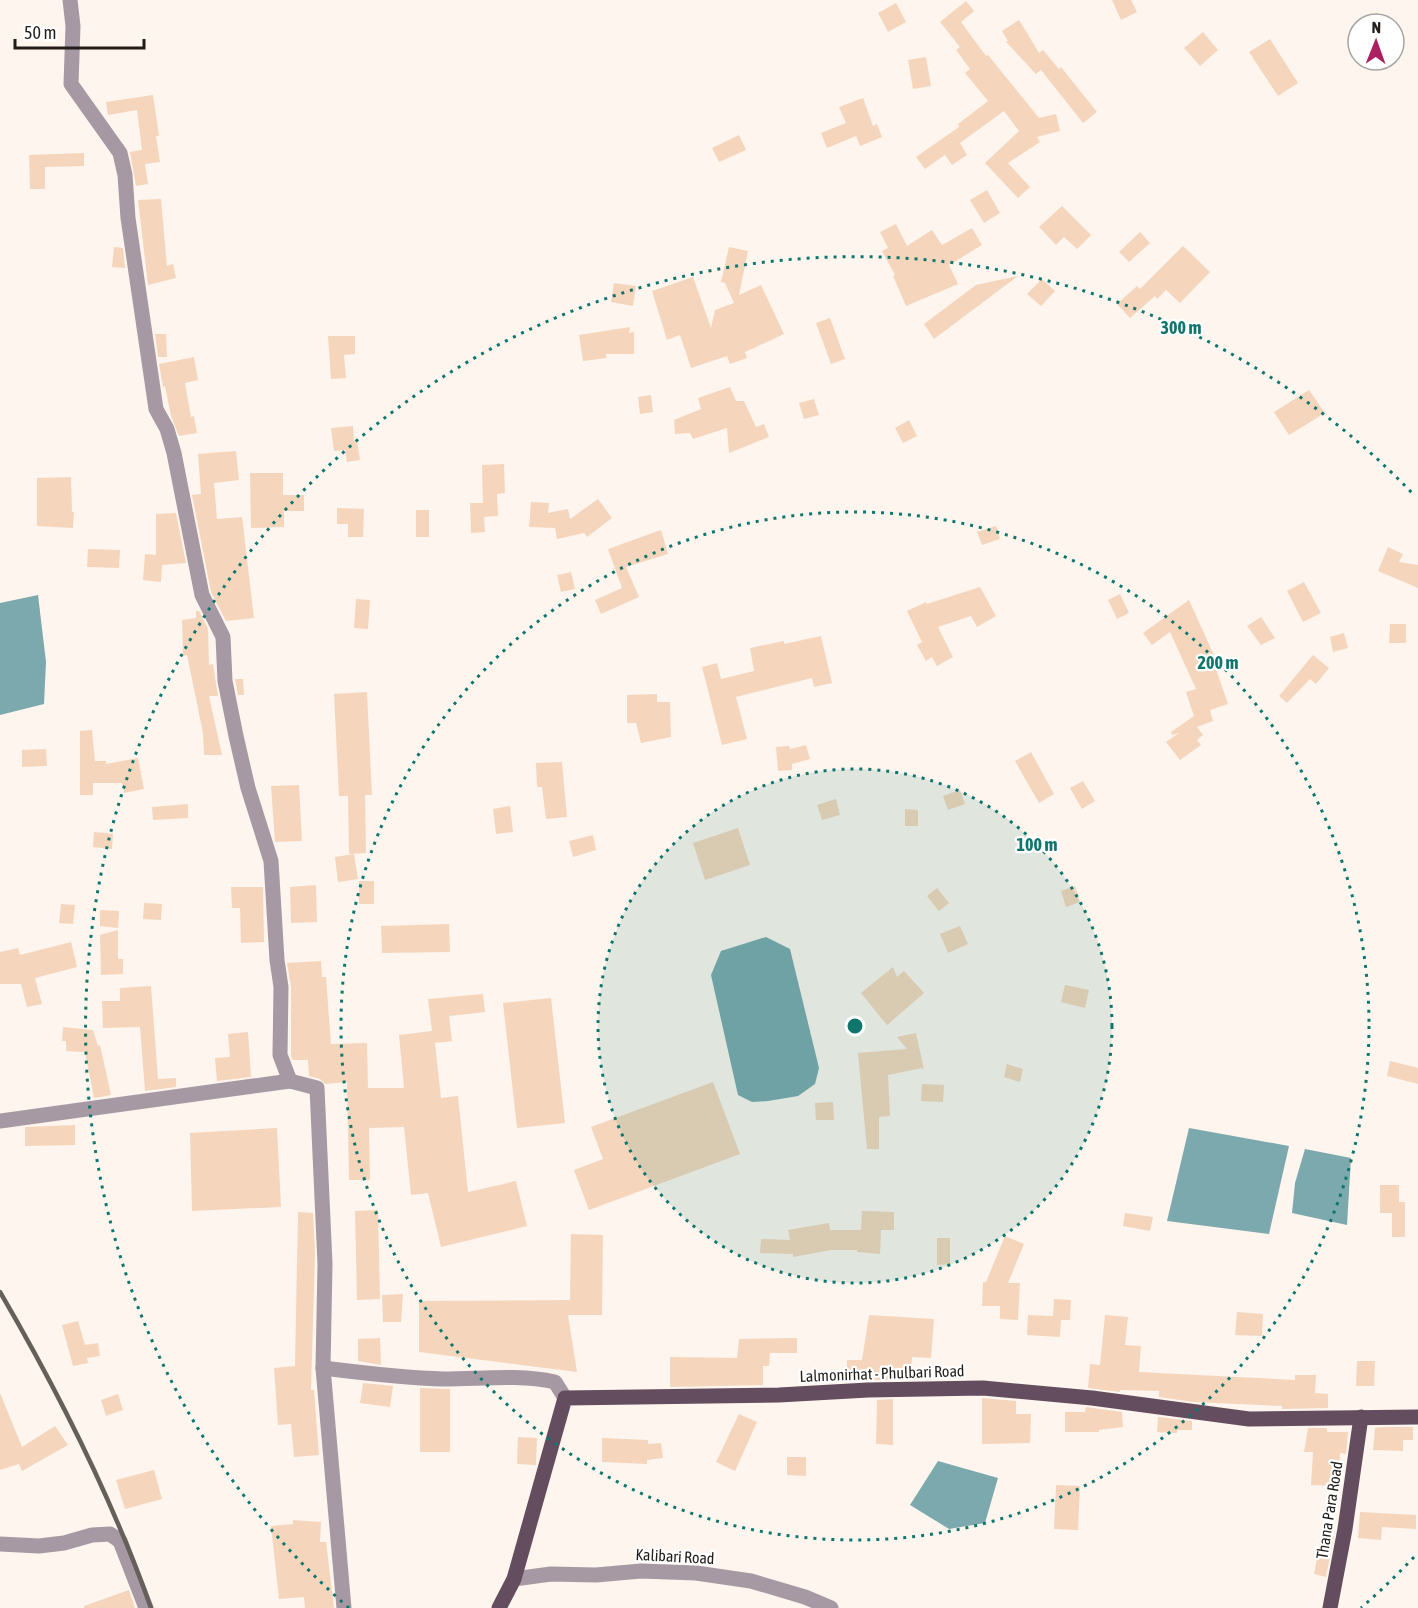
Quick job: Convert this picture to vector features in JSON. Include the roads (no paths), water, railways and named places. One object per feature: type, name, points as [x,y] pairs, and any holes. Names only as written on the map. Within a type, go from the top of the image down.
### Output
[{"type":"main road","name":"Lalmonirhat - Phulbari Road","points":[[565,1398],[767,1395],[983,1388],[1092,1398],[1249,1419],[1418,1417]]},
{"type":"main road","points":[[499,1608],[514,1579],[565,1398]]},
{"type":"main road","name":"Thana Para Road","points":[[1330,1608],[1345,1529],[1361,1417]]},
{"type":"street","points":[[70,0],[73,26],[71,84],[120,153],[125,175],[128,219],[156,409],[167,429],[174,453],[201,595],[223,637],[225,681],[236,736],[248,788],[271,861],[277,960],[281,987],[280,1056],[290,1081]]},
{"type":"street","points":[[0,1121],[290,1081],[317,1088],[325,1264],[323,1368],[344,1608]]},
{"type":"street","points":[[323,1368],[443,1378],[539,1379],[555,1382],[565,1398]]},
{"type":"street","points":[[0,1544],[39,1546],[64,1543],[92,1535],[110,1534],[120,1541],[146,1608]]},
{"type":"street","name":"Kalibari Road","points":[[514,1579],[552,1574],[596,1575],[641,1570],[696,1573],[751,1581],[805,1597],[831,1608]]},
{"type":"water","points":[[38,595],[46,662],[44,704],[0,715],[0,603]]},
{"type":"water","points":[[766,937],[790,949],[819,1068],[815,1084],[798,1096],[752,1102],[738,1095],[711,975],[721,951]]},
{"type":"water","points":[[1189,1128],[1289,1146],[1269,1234],[1167,1221]]},
{"type":"water","points":[[1305,1149],[1351,1158],[1347,1225],[1292,1213],[1295,1183]]},
{"type":"water","points":[[938,1461],[998,1478],[985,1523],[949,1529],[910,1505]]},
{"type":"railway","points":[[0,1292],[63,1407],[102,1486],[151,1608]]}]
